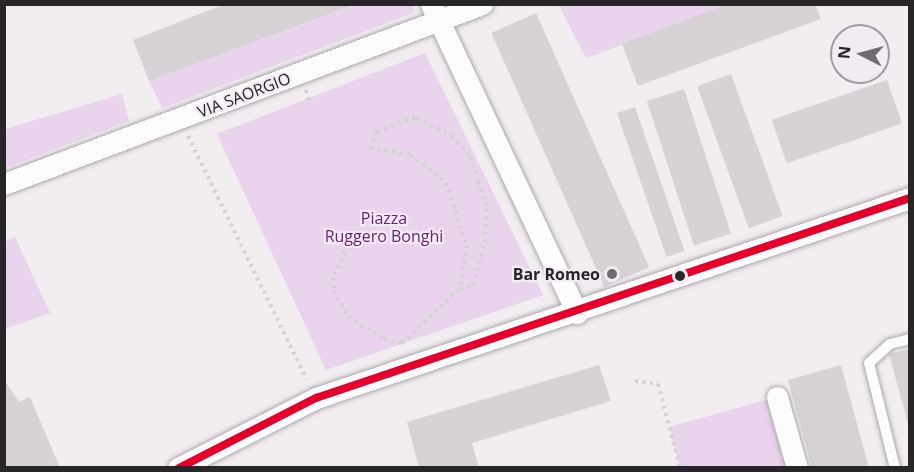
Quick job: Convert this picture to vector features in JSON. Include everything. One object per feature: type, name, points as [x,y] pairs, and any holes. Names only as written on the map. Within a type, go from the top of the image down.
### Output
[{"type":"street","name":"VIA SAORGIO","points":[[4,184],[180,119],[435,13],[482,4]]},
{"type":"street","points":[[435,13],[577,313]]},
{"type":"street","points":[[178,468],[316,398],[577,313],[909,198]]},
{"type":"street","points":[[777,397],[797,468]]},
{"type":"lane","points":[[895,468],[869,363],[890,344],[909,339]]},
{"type":"path","points":[[351,238],[333,278],[334,291],[348,317],[384,339],[402,343],[460,289],[473,285],[485,242],[486,206],[469,155],[453,137],[415,117],[393,121],[377,132],[370,148],[411,155],[446,183],[467,245],[460,289]]},
{"type":"path","points":[[180,119],[316,398]]},
{"type":"path","points":[[634,381],[658,384],[680,468]]},
{"type":"green space","points":[[558,4],[730,5],[586,58]]},
{"type":"green space","points":[[355,5],[415,5],[413,13],[162,108],[149,81]]},
{"type":"green space","name":"Piazza Ruggero Bonghi","points":[[425,53],[543,295],[326,370],[217,134]]},
{"type":"green space","points":[[122,94],[129,121],[5,168],[5,129]]},
{"type":"green space","points":[[15,237],[50,313],[5,329],[5,241]]},
{"type":"green space","points":[[777,397],[797,467],[680,467],[669,427]]},
{"type":"building","points":[[225,4],[354,5],[149,81],[133,40]]},
{"type":"building","points":[[729,4],[815,4],[821,19],[638,86],[622,44]]},
{"type":"building","points":[[536,13],[649,267],[604,287],[491,33]]},
{"type":"building","points":[[731,74],[783,216],[749,228],[697,86]]},
{"type":"building","points":[[875,84],[888,84],[902,123],[787,163],[772,120]]},
{"type":"building","points":[[684,89],[731,234],[694,246],[647,101]]},
{"type":"building","points":[[635,107],[684,251],[667,257],[617,113]]},
{"type":"building","points":[[910,349],[910,427],[909,427],[889,354]]},
{"type":"building","points":[[599,365],[611,401],[472,443],[479,468],[419,468],[407,422]]},
{"type":"building","points":[[841,365],[869,468],[812,468],[788,380]]},
{"type":"building","points":[[4,380],[19,402],[30,397],[60,468],[4,468]]},
{"type":"transit line","points":[[179,468],[316,398],[910,198]]},
{"type":"place","name":"Bar Romeo","points":[[612,274]]}]
